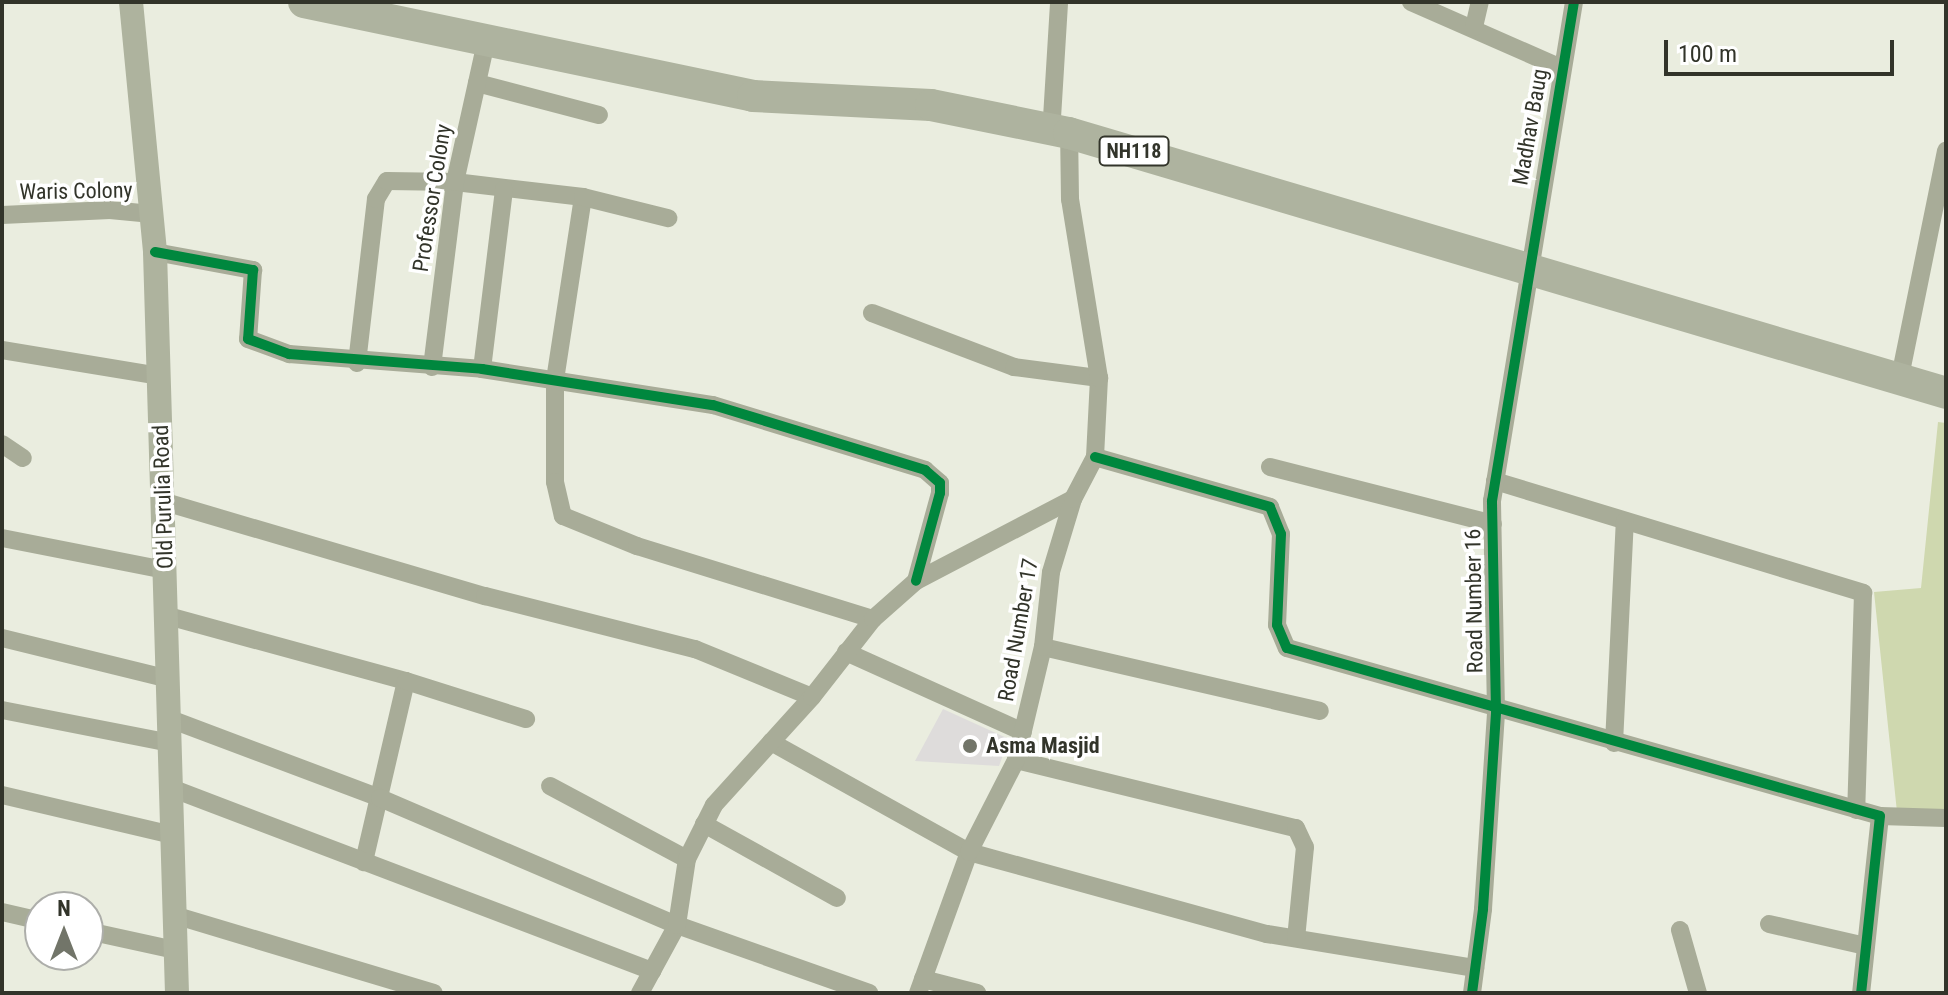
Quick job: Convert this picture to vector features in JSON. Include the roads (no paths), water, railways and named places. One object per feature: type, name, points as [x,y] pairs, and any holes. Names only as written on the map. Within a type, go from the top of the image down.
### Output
[{"type":"highway","name":"NH118","points":[[304,2],[753,96],[931,105],[1064,124]]},
{"type":"highway","name":"NH118","points":[[367,2],[400,5],[766,85],[929,92],[1064,124],[1946,393]]},
{"type":"highway","name":"NH118","points":[[1528,264],[1946,379]]},
{"type":"main road","name":"Old Purulia Road","points":[[131,2],[155,252],[165,502],[177,993]]},
{"type":"street","name":"Road Number 17","points":[[921,986],[969,852],[1016,760],[1043,647],[1051,572],[1073,499],[1095,457],[1099,378],[1070,199],[1059,2]]},
{"type":"street","points":[[1411,2],[1474,27],[1561,68]]},
{"type":"street","points":[[1474,27],[1480,2]]},
{"type":"street","name":"Madhav Baug","points":[[1528,264],[1574,2]]},
{"type":"street","name":"Professor Colony","points":[[432,367],[455,182],[487,38]]},
{"type":"street","points":[[477,83],[599,115]]},
{"type":"street","points":[[1902,367],[1946,150]]},
{"type":"street","points":[[357,363],[381,186],[398,179],[455,182],[583,197],[668,218]]},
{"type":"street","points":[[482,369],[504,189]]},
{"type":"street","points":[[583,197],[555,379],[555,482],[563,516],[637,546],[873,619]]},
{"type":"street","name":"Waris Colony","points":[[2,215],[110,210],[152,214]]},
{"type":"street","points":[[155,252],[253,270],[251,342],[289,354],[357,363],[482,369],[713,405],[925,470],[940,483],[940,493],[916,581]]},
{"type":"street","name":"Road Number 16","points":[[1472,993],[1496,711],[1495,481],[1528,264]]},
{"type":"street","points":[[872,313],[1014,367],[1099,378]]},
{"type":"street","points":[[2,350],[159,376]]},
{"type":"street","points":[[2,444],[23,458]]},
{"type":"street","points":[[1095,457],[1261,501],[1275,511],[1281,534],[1277,625],[1287,648],[1496,711],[1856,810],[1880,816],[1946,818]]},
{"type":"street","points":[[1270,467],[1493,524]]},
{"type":"street","points":[[1495,481],[1863,593],[1856,810]]},
{"type":"street","points":[[640,993],[677,925],[687,859],[714,805],[812,697],[873,619],[916,581],[1073,499]]},
{"type":"street","points":[[165,502],[485,596],[695,649],[812,697]]},
{"type":"street","points":[[1614,743],[1625,521]]},
{"type":"street","points":[[2,538],[165,570]]},
{"type":"street","points":[[168,616],[406,681],[526,719]]},
{"type":"street","points":[[2,638],[169,679]]},
{"type":"street","points":[[1043,647],[1320,711]]},
{"type":"street","points":[[846,652],[1023,732]]},
{"type":"street","points":[[364,862],[406,681]]},
{"type":"street","points":[[2,710],[170,731],[380,798],[677,925],[869,993]]},
{"type":"street","points":[[771,742],[885,810],[969,852],[1296,938],[1475,968]]},
{"type":"street","points":[[1016,760],[1296,828],[1305,847],[1296,938]]},
{"type":"street","points":[[550,786],[687,859]]},
{"type":"street","points":[[171,788],[652,971]]},
{"type":"street","points":[[2,795],[172,835]]},
{"type":"street","points":[[1861,993],[1880,816]]},
{"type":"street","points":[[704,824],[837,898]]},
{"type":"street","points":[[2,912],[24,917]]},
{"type":"street","points":[[174,915],[434,993]]},
{"type":"street","points":[[1769,924],[1866,946]]},
{"type":"street","points":[[1680,930],[1698,993]]},
{"type":"street","points":[[104,934],[175,950]]},
{"type":"street","points":[[921,986],[977,993]]},
{"type":"place","name":"Asma Masjid","points":[[970,746]]}]
